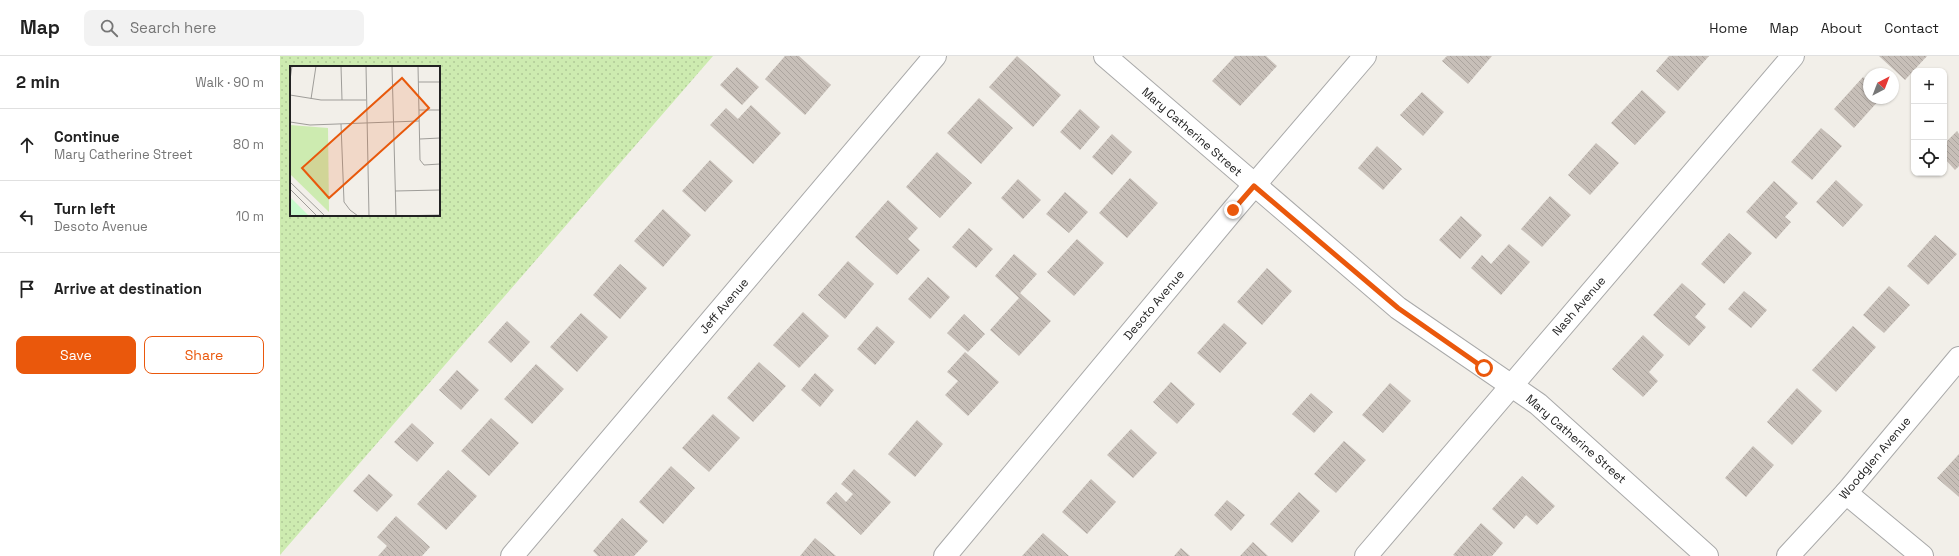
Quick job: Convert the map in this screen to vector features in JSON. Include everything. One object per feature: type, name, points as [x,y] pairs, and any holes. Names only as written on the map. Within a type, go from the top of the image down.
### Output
[{"type":"street","name":"Jeff Avenue","points":[[512,556],[935,56]]},
{"type":"street","name":"Mary Catherine Street","points":[[1105,56],[1254,186],[1398,308],[1538,404],[1707,556]]},
{"type":"street","name":"Desoto Avenue","points":[[945,556],[1254,186],[1365,56]]},
{"type":"street","name":"Nash Avenue","points":[[1366,556],[1793,56]]},
{"type":"street","name":"Woodglen Avenue","points":[[1788,556],[1846,493],[1959,358]]},
{"type":"street","points":[[1846,493],[1922,556]]},
{"type":"green space","points":[[280,56],[713,56],[280,555]]},
{"type":"building","points":[[785,56],[799,56],[831,85],[805,115],[765,79]]},
{"type":"building","points":[[1017,56],[1061,95],[1033,127],[989,87]]},
{"type":"building","points":[[1235,56],[1266,56],[1277,66],[1240,106],[1212,81]]},
{"type":"building","points":[[1447,56],[1492,56],[1468,84],[1442,61]]},
{"type":"building","points":[[1669,56],[1709,56],[1678,91],[1656,71]]},
{"type":"building","points":[[1879,56],[1927,56],[1916,68],[1911,68],[1911,73],[1905,80],[1899,74],[1899,68],[1892,68]]},
{"type":"building","points":[[737,67],[759,87],[742,105],[720,85]]},
{"type":"building","points":[[1863,77],[1863,104],[1876,104],[1854,128],[1834,109]]},
{"type":"building","points":[[1642,90],[1666,112],[1635,145],[1611,123]]},
{"type":"building","points":[[1422,92],[1444,112],[1423,136],[1400,115]]},
{"type":"building","points":[[979,98],[1013,128],[981,164],[947,133]]},
{"type":"building","points":[[751,105],[781,133],[753,164],[710,125],[726,108],[738,119]]},
{"type":"building","points":[[1080,109],[1100,127],[1080,150],[1060,132]]},
{"type":"building","points":[[1821,128],[1842,146],[1812,180],[1791,162]]},
{"type":"building","points":[[1957,131],[1959,134],[1959,166],[1955,170],[1947,161],[1947,141]]},
{"type":"building","points":[[1112,134],[1132,152],[1112,175],[1092,157]]},
{"type":"building","points":[[1596,143],[1619,163],[1590,195],[1568,175]]},
{"type":"building","points":[[1377,146],[1402,169],[1383,190],[1358,168]]},
{"type":"building","points":[[937,152],[972,183],[940,218],[906,187]]},
{"type":"building","points":[[710,160],[733,181],[705,212],[682,191]]},
{"type":"building","points":[[1130,178],[1158,203],[1127,238],[1099,213]]},
{"type":"building","points":[[1018,179],[1041,200],[1023,219],[1001,198]]},
{"type":"building","points":[[1836,180],[1863,205],[1843,227],[1816,202]]},
{"type":"building","points":[[1774,181],[1798,203],[1785,217],[1791,222],[1776,239],[1746,212]]},
{"type":"building","points":[[1065,192],[1088,212],[1069,233],[1046,214]]},
{"type":"building","points":[[1550,196],[1571,215],[1542,247],[1521,229]]},
{"type":"building","points":[[888,200],[918,228],[908,239],[920,250],[897,275],[855,237]]},
{"type":"building","points":[[663,209],[691,235],[663,267],[634,241]]},
{"type":"building","points":[[1461,216],[1482,235],[1460,259],[1439,240]]},
{"type":"building","points":[[969,228],[993,249],[976,268],[952,247]]},
{"type":"building","points":[[1729,233],[1752,253],[1724,284],[1701,264]]},
{"type":"building","points":[[1935,235],[1957,254],[1928,285],[1907,266]]},
{"type":"building","points":[[1077,239],[1104,263],[1074,296],[1047,272]]},
{"type":"building","points":[[1509,244],[1530,262],[1501,295],[1471,268],[1482,255],[1491,264]]},
{"type":"building","points":[[1014,254],[1037,274],[1020,293],[1051,321],[1019,356],[990,330],[1019,298],[995,276]]},
{"type":"building","points":[[848,261],[874,284],[845,319],[818,295]]},
{"type":"building","points":[[620,264],[647,288],[620,319],[593,295]]},
{"type":"building","points":[[1267,268],[1292,291],[1262,325],[1237,302]]},
{"type":"building","points":[[928,277],[950,297],[930,319],[908,299]]},
{"type":"building","points":[[1682,283],[1706,304],[1695,317],[1706,327],[1689,346],[1653,315]]},
{"type":"building","points":[[1889,286],[1910,305],[1884,333],[1863,315]]},
{"type":"building","points":[[1744,291],[1767,310],[1751,328],[1728,309]]},
{"type":"building","points":[[803,312],[829,336],[799,368],[773,345]]},
{"type":"building","points":[[581,313],[608,337],[577,372],[550,347]]},
{"type":"building","points":[[964,314],[985,334],[968,352],[947,333]]},
{"type":"building","points":[[507,321],[530,342],[511,363],[488,342]]},
{"type":"building","points":[[1224,323],[1247,343],[1220,373],[1197,353]]},
{"type":"building","points":[[877,326],[895,342],[875,365],[857,349]]},
{"type":"building","points":[[1853,326],[1876,347],[1836,392],[1812,370]]},
{"type":"building","points":[[1643,335],[1664,355],[1649,372],[1658,381],[1643,397],[1612,369]]},
{"type":"building","points":[[965,352],[999,382],[968,416],[945,395],[958,381],[947,372]]},
{"type":"building","points":[[759,362],[786,386],[753,422],[727,398]]},
{"type":"building","points":[[536,364],[564,389],[532,424],[504,399]]},
{"type":"building","points":[[457,370],[479,390],[461,410],[439,390]]},
{"type":"building","points":[[815,373],[834,390],[820,407],[801,390]]},
{"type":"building","points":[[1171,382],[1195,404],[1177,424],[1153,402]]},
{"type":"building","points":[[1390,383],[1411,401],[1383,433],[1362,415]]},
{"type":"building","points":[[1797,388],[1822,411],[1792,445],[1767,422]]},
{"type":"building","points":[[1311,393],[1333,412],[1314,433],[1292,414]]},
{"type":"building","points":[[713,414],[740,438],[709,472],[682,448]]},
{"type":"building","points":[[491,418],[519,443],[489,476],[461,451]]},
{"type":"building","points":[[917,420],[943,444],[915,477],[888,454]]},
{"type":"building","points":[[412,423],[434,443],[417,462],[394,442]]},
{"type":"building","points":[[1131,429],[1157,453],[1133,478],[1107,455]]},
{"type":"building","points":[[1344,441],[1366,460],[1336,493],[1314,474]]},
{"type":"building","points":[[1753,446],[1774,465],[1746,497],[1725,478]]},
{"type":"building","points":[[1959,454],[1959,497],[1937,478]]},
{"type":"building","points":[[671,466],[695,488],[663,524],[639,502]]},
{"type":"building","points":[[854,469],[891,502],[861,535],[826,503],[836,492],[846,502],[853,494],[841,484]]},
{"type":"building","points":[[448,470],[477,496],[446,530],[417,504]]},
{"type":"building","points":[[369,474],[393,495],[377,512],[353,491]]},
{"type":"building","points":[[1522,476],[1555,506],[1537,525],[1526,515],[1514,529],[1492,509]]},
{"type":"building","points":[[1091,479],[1116,502],[1087,534],[1062,512]]},
{"type":"building","points":[[1299,492],[1320,511],[1292,543],[1270,524]]},
{"type":"building","points":[[1227,500],[1245,515],[1231,531],[1214,515]]},
{"type":"building","points":[[396,516],[430,547],[422,556],[378,556],[387,546],[377,537]]},
{"type":"building","points":[[622,518],[648,541],[634,556],[598,556],[593,551]]},
{"type":"building","points":[[1481,523],[1503,543],[1492,556],[1453,555]]},
{"type":"building","points":[[1043,533],[1069,556],[1022,556]]},
{"type":"building","points":[[815,538],[836,556],[800,556]]},
{"type":"building","points":[[1253,542],[1268,556],[1240,556]]},
{"type":"building","points":[[1181,548],[1190,556],[1174,556]]},
{"type":"route","points":[[1233,210],[1254,186],[1398,308],[1484,368]]}]
